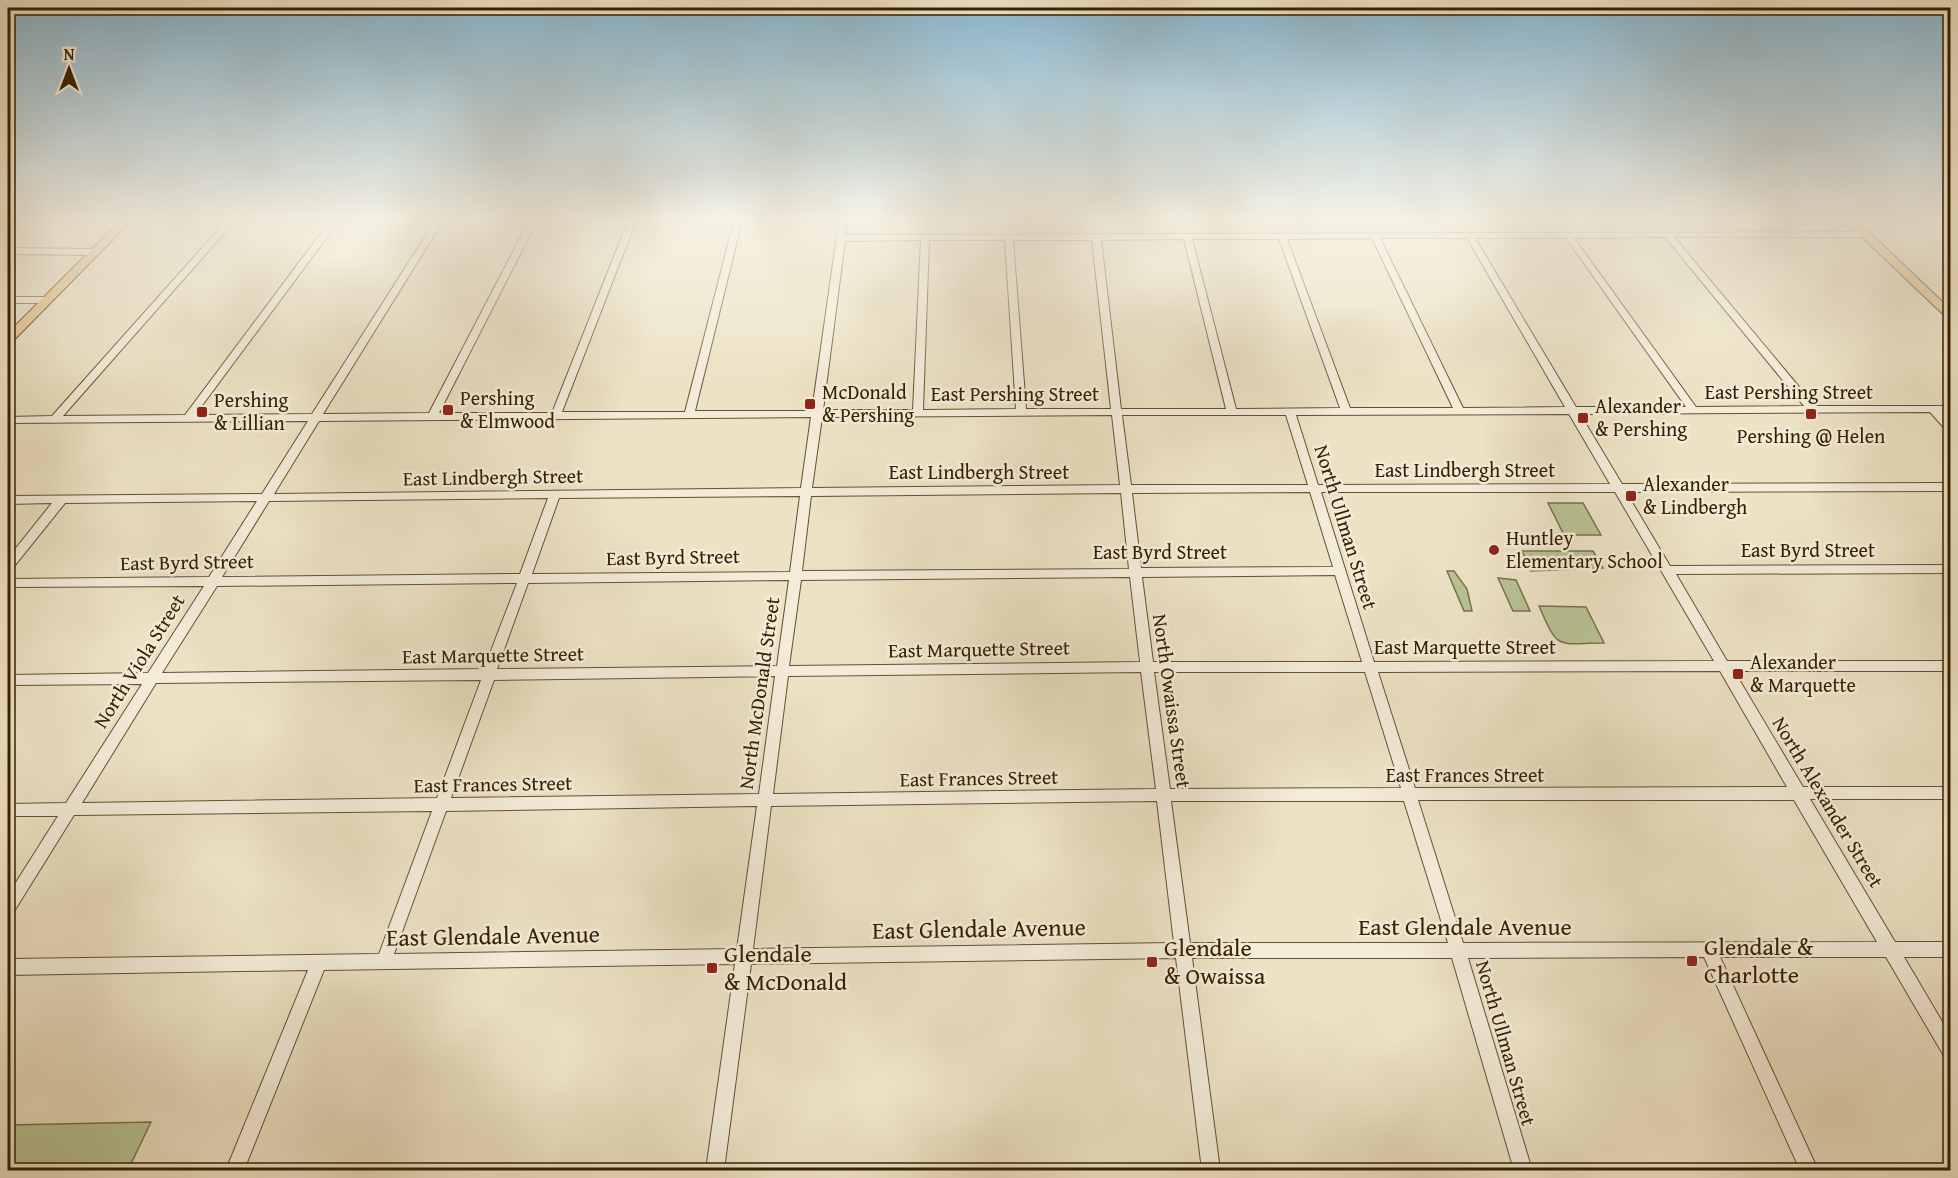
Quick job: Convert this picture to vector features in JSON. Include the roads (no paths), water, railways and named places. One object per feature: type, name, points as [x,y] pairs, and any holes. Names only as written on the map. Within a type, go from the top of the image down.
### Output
[{"type":"main road","points":[[8,339],[71,276]]},
{"type":"main road","points":[[1909,276],[1950,315]]},
{"type":"street","points":[[55,419],[182,276]]},
{"type":"street","points":[[188,418],[294,276]]},
{"type":"street","name":"North Viola Street","points":[[8,908],[405,276]]},
{"type":"street","points":[[433,416],[504,276]]},
{"type":"street","points":[[556,415],[611,276]]},
{"type":"street","points":[[689,414],[724,276]]},
{"type":"street","name":"North McDonald Street","points":[[715,1170],[836,276]]},
{"type":"street","points":[[918,412],[923,276]]},
{"type":"street","points":[[1012,276],[1021,412]]},
{"type":"street","name":"North Owaissa Street","points":[[1101,276],[1147,667],[1211,1170]]},
{"type":"street","points":[[1197,276],[1232,412]]},
{"type":"street","points":[[1296,276],[1346,411]]},
{"type":"street","points":[[1394,276],[1459,410]]},
{"type":"street","name":"North Alexander Street","points":[[1492,276],[1950,1050]]},
{"type":"street","points":[[1597,276],[1693,410]]},
{"type":"street","points":[[1702,276],[1812,410]]},
{"type":"street","points":[[8,300],[46,300]]},
{"type":"street","points":[[1933,409],[1950,428]]},
{"type":"street","name":"East Pershing Street","points":[[8,420],[918,412],[1950,409]]},
{"type":"street","name":"North Ullman Street","points":[[1290,411],[1458,950],[1523,1170]]},
{"type":"street","name":"East Lindbergh Street","points":[[8,500],[806,491],[1950,487]]},
{"type":"street","points":[[384,961],[555,494]]},
{"type":"street","points":[[8,566],[62,499]]},
{"type":"street","name":"East Byrd Street","points":[[1665,570],[1950,569]]},
{"type":"street","name":"East Byrd Street","points":[[8,583],[795,574],[1340,571]]},
{"type":"street","name":"East Marquette Street","points":[[8,680],[1147,667],[1950,666]]},
{"type":"street","name":"East Frances Street","points":[[8,810],[1165,795],[1950,793]]},
{"type":"street","points":[[1708,950],[1809,1170]]},
{"type":"street","name":"East Glendale Avenue","points":[[8,967],[1185,952],[1950,950]]},
{"type":"street","points":[[234,1170],[319,963]]},
{"type":"place","name":"McDonald & Pershing","points":[[810,404]]},
{"type":"place","name":"Pershing & Elmwood","points":[[448,410]]},
{"type":"place","name":"Pershing & Lillian","points":[[202,412]]},
{"type":"place","name":"Pershing @ Helen","points":[[1811,414]]},
{"type":"place","name":"Alexander & Pershing","points":[[1583,418]]},
{"type":"place","name":"Alexander & Lindbergh","points":[[1631,496]]},
{"type":"place","name":"Huntley Elementary School","points":[[1494,550]]},
{"type":"place","name":"Alexander & Marquette","points":[[1738,674]]},
{"type":"place","name":"Glendale & Charlotte","points":[[1692,961]]},
{"type":"place","name":"Glendale & Owaissa","points":[[1152,962]]},
{"type":"place","name":"Glendale & McDonald","points":[[712,968]]}]
